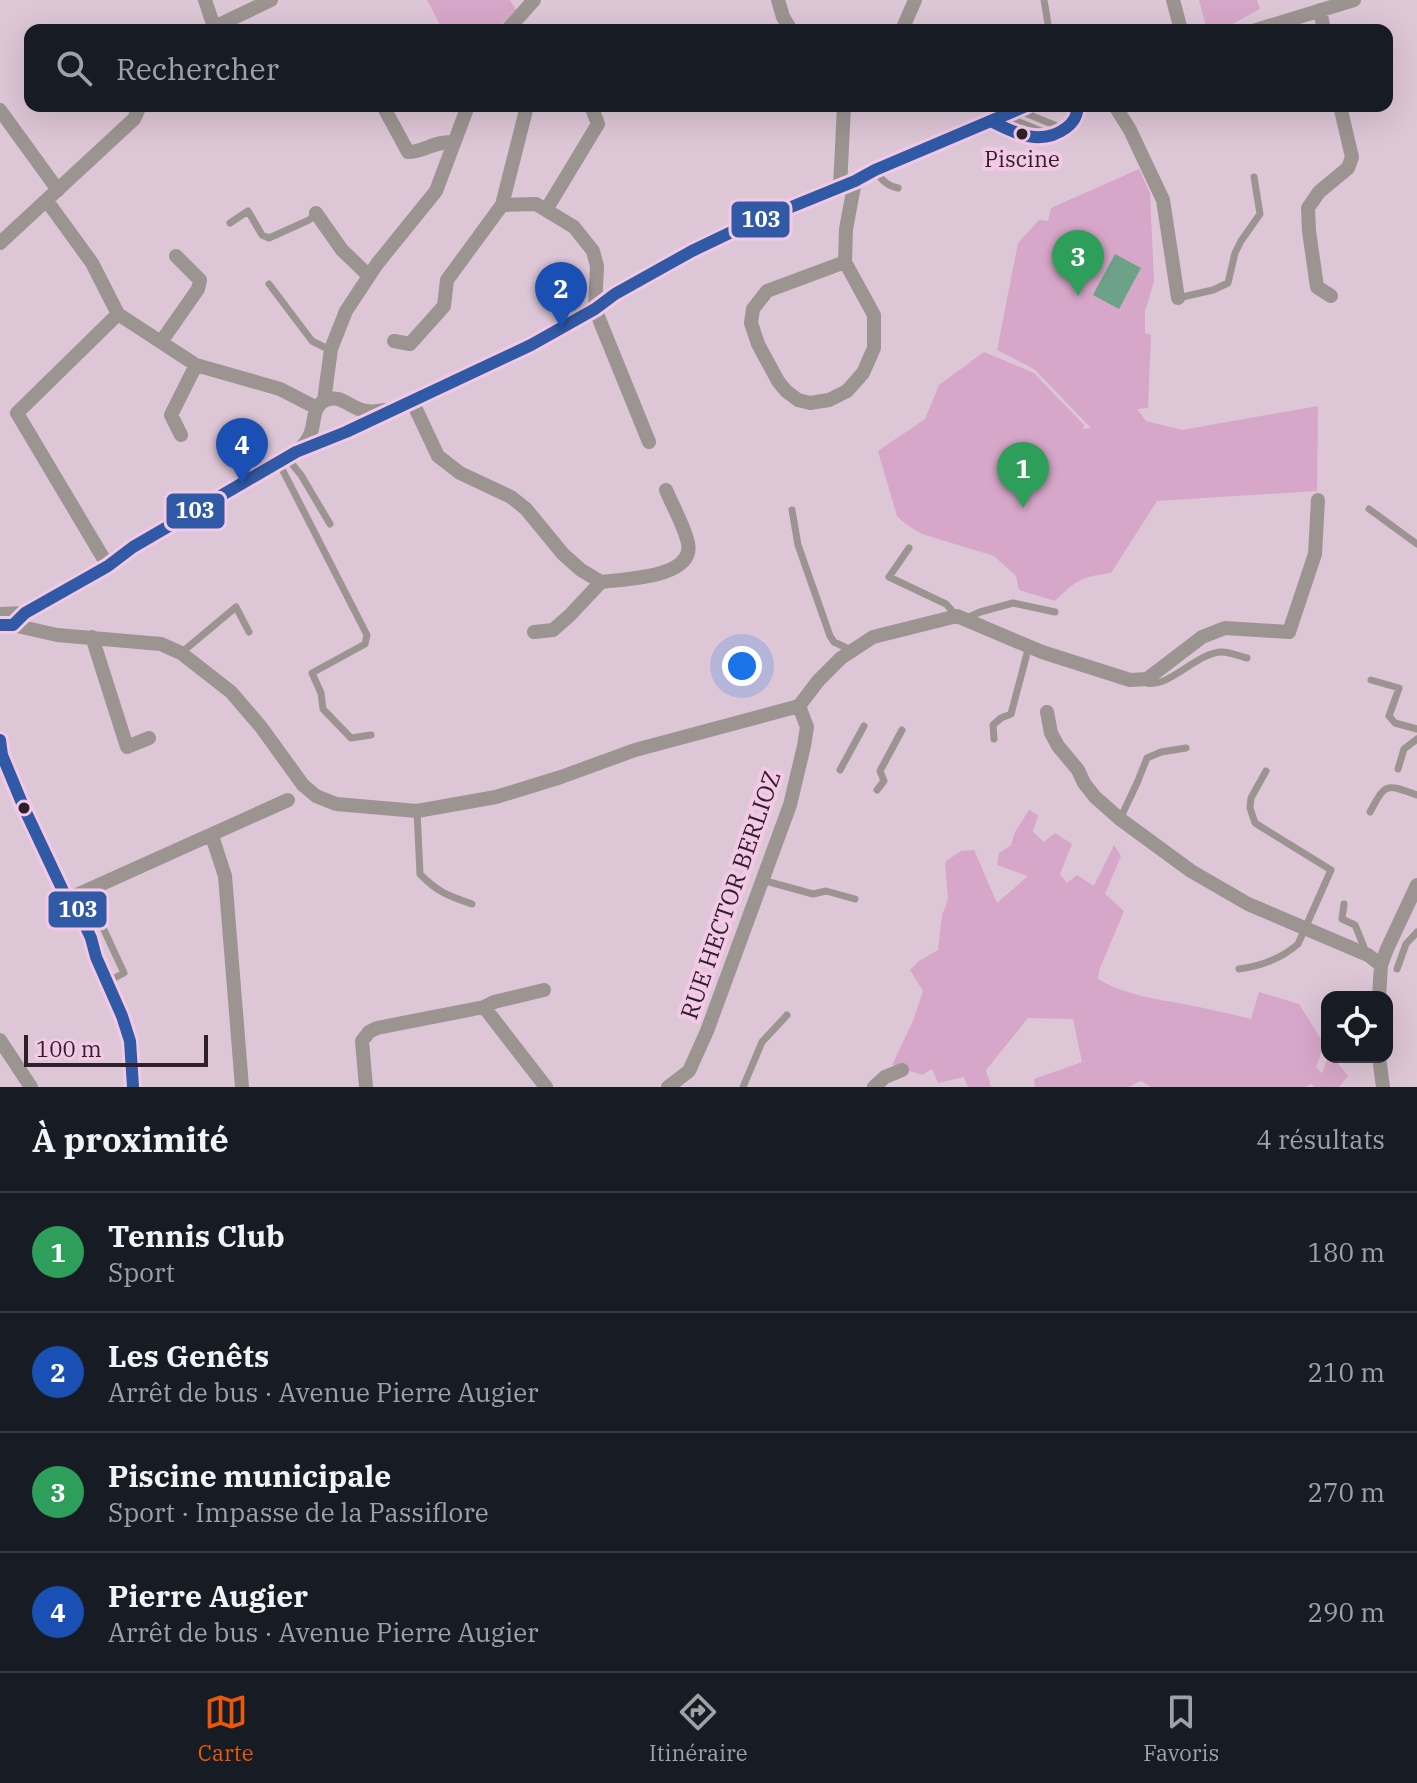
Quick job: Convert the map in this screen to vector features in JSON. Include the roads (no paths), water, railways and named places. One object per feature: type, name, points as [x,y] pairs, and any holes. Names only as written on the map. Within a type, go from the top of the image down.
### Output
[{"type":"street","points":[[205,0],[210,24]]},
{"type":"street","points":[[221,24],[271,0]]},
{"type":"street","points":[[778,0],[787,24]]},
{"type":"street","points":[[905,24],[915,0]]},
{"type":"street","points":[[1173,0],[1179,24]]},
{"type":"street","points":[[1275,24],[1354,0]]},
{"type":"street","points":[[512,24],[531,1]]},
{"type":"street","points":[[1320,10],[1323,24]]},
{"type":"street","points":[[0,110],[92,263],[118,314],[196,365],[280,389],[318,409]]},
{"type":"street","points":[[0,243],[134,119],[137,112]]},
{"type":"street","points":[[386,112],[408,152],[439,142],[454,142]]},
{"type":"street","points":[[6,625],[108,566],[133,547],[306,443],[318,409],[331,349],[346,311],[369,276],[436,191],[466,112]]},
{"type":"street","points":[[394,341],[410,344],[444,306],[447,280],[502,205],[525,112]]},
{"type":"street","points":[[546,210],[598,124],[593,112]]},
{"type":"street","points":[[843,112],[837,188],[846,229]]},
{"type":"street","points":[[1119,112],[1163,200],[1178,298]]},
{"type":"street","points":[[1331,296],[1317,287],[1308,208],[1319,192],[1348,168],[1352,157],[1341,112]]},
{"type":"street","points":[[287,457],[531,345],[692,251],[1009,113]]},
{"type":"street","points":[[845,262],[767,291],[753,309],[751,323],[758,344],[778,381],[798,400],[810,403],[829,400],[847,391],[863,373],[874,348],[874,315],[845,262],[846,229],[855,181]]},
{"type":"street","points":[[502,205],[536,204],[574,227],[593,251],[597,266],[595,309],[649,442]]},
{"type":"street","points":[[316,213],[342,250],[369,276]]},
{"type":"street","points":[[161,342],[198,289],[200,280],[176,256]]},
{"type":"street","points":[[597,266],[615,294]]},
{"type":"street","points":[[108,566],[17,413],[118,314]]},
{"type":"street","points":[[181,435],[171,415],[196,365]]},
{"type":"street","points":[[318,409],[320,431],[330,436],[341,434],[352,420],[327,368]]},
{"type":"street","points":[[318,409],[335,398],[367,412],[393,409]]},
{"type":"street","points":[[412,401],[438,456],[460,473],[511,497],[526,509],[563,554],[601,582],[666,573],[682,564],[689,554],[688,542],[666,490]]},
{"type":"street","points":[[6,625],[57,635],[161,644],[181,653],[231,692],[303,785],[316,796],[336,804],[417,811],[496,797],[635,750],[799,706],[841,658],[873,637],[961,617],[1029,646],[1130,680],[1147,679],[1202,637],[1225,628],[1289,632],[1315,554],[1318,500]]},
{"type":"street","points":[[534,632],[553,630],[601,582]]},
{"type":"street","points":[[0,614],[31,610]]},
{"type":"street","points":[[31,610],[45,629],[57,635]]},
{"type":"street","points":[[92,637],[127,747],[149,738]]},
{"type":"street","name":"RUE HECTOR BERLIOZ","points":[[668,1087],[689,1071],[707,1031],[790,805],[807,727],[799,706]]},
{"type":"street","points":[[1047,712],[1051,733],[1058,746],[1095,797],[1120,819],[1191,871],[1248,904],[1368,955],[1381,965]]},
{"type":"street","points":[[1,749],[30,821],[68,899],[67,909],[77,931],[96,957],[122,1016],[130,1041],[133,1087]]},
{"type":"street","points":[[68,899],[288,800]]},
{"type":"street","points":[[212,836],[225,876],[242,1087]]},
{"type":"street","points":[[1379,991],[1381,965],[1413,901],[1417,885]]},
{"type":"street","points":[[366,1087],[362,1041],[369,1032],[484,1007],[544,990]]},
{"type":"street","points":[[484,1007],[546,1087]]},
{"type":"street","points":[[0,1040],[31,1087]]},
{"type":"street","points":[[1380,1063],[1383,1087]]},
{"type":"street","points":[[874,1087],[885,1077],[902,1070]]},
{"type":"lane","points":[[1044,0],[1048,24]]},
{"type":"lane","points":[[1009,113],[1030,138],[1044,137],[1064,129],[1072,124],[1079,112]]},
{"type":"lane","points":[[1009,113],[1064,129]]},
{"type":"lane","points":[[1009,113],[1051,135]]},
{"type":"lane","points":[[875,170],[891,187],[898,188]]},
{"type":"lane","points":[[1178,298],[1228,283],[1235,253],[1260,214],[1254,177]]},
{"type":"lane","points":[[230,223],[248,211],[262,235],[269,238],[309,220],[316,213]]},
{"type":"lane","points":[[269,284],[312,341],[331,349]]},
{"type":"lane","points":[[287,457],[330,524]]},
{"type":"lane","points":[[287,457],[367,635],[365,644],[312,673],[321,693],[323,709],[351,738],[371,735]]},
{"type":"lane","points":[[1369,509],[1417,544]]},
{"type":"lane","points":[[792,510],[798,545],[830,636],[834,642],[853,651]]},
{"type":"lane","points":[[909,548],[889,577],[946,604],[961,617],[1013,603],[1055,612]]},
{"type":"lane","points":[[181,653],[236,607],[249,632]]},
{"type":"lane","points":[[994,739],[993,725],[1011,714],[1029,646]]},
{"type":"lane","points":[[1139,680],[1151,685],[1161,683],[1207,655],[1223,652],[1247,658]]},
{"type":"lane","points":[[1371,680],[1399,688],[1389,716],[1395,723],[1417,729]]},
{"type":"lane","points":[[840,770],[864,726]]},
{"type":"lane","points":[[877,790],[884,781],[880,771],[902,730]]},
{"type":"lane","points":[[1398,769],[1404,749],[1417,739]]},
{"type":"lane","points":[[1120,819],[1147,758],[1186,748]]},
{"type":"lane","points":[[1239,969],[1289,953],[1298,944],[1331,870],[1255,823],[1250,808],[1251,798],[1266,771]]},
{"type":"lane","points":[[1370,812],[1382,790],[1387,787],[1417,795]]},
{"type":"lane","points":[[417,811],[420,874],[433,888],[472,904]]},
{"type":"lane","points":[[762,880],[813,894],[826,891],[855,899]]},
{"type":"lane","points":[[86,891],[124,973],[107,982]]},
{"type":"lane","points":[[1344,904],[1342,919],[1355,925],[1368,955]]},
{"type":"lane","points":[[1397,969],[1406,944],[1417,932]]},
{"type":"lane","points":[[743,1087],[762,1042],[787,1015]]},
{"type":"place","name":"Piscine","points":[[1022,134]]},
{"type":"place","name":"Piscine municipale","points":[[1078,296]]},
{"type":"place","name":"Les Genêts","points":[[561,328]]},
{"type":"place","name":"Pierre Augier","points":[[242,484]]},
{"type":"place","name":"Tennis Club","points":[[1023,508]]}]
